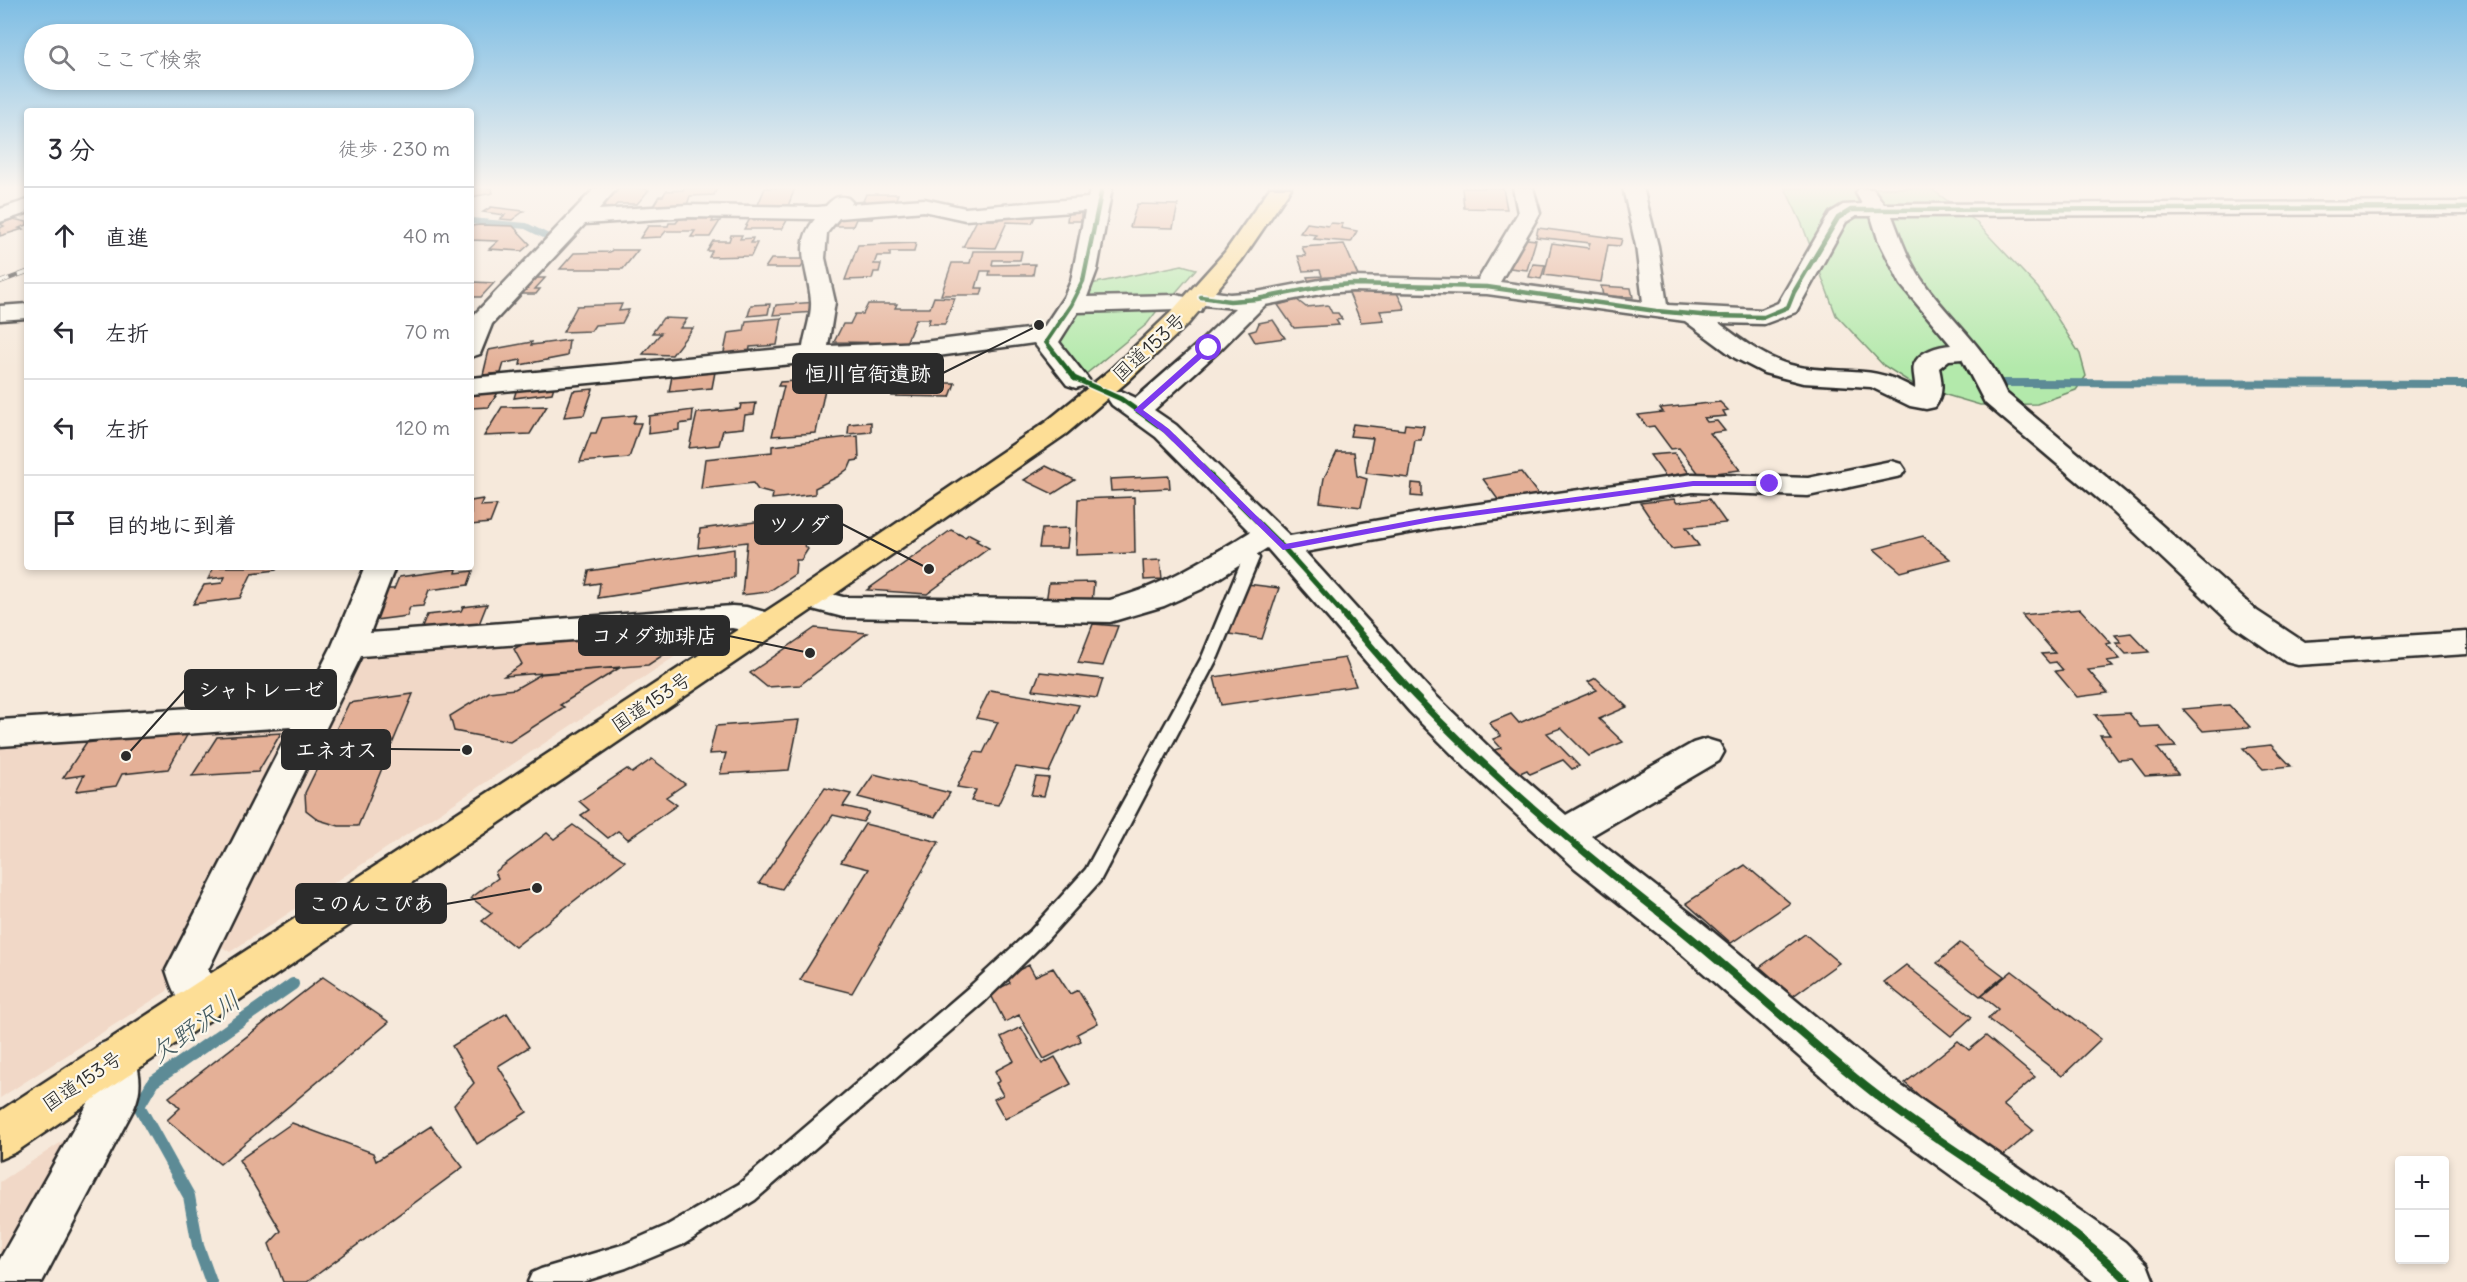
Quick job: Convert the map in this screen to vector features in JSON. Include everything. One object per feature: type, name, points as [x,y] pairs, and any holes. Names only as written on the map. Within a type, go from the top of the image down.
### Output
[{"type":"highway","name":"国道153号","points":[[0,1137],[808,598],[1056,428],[1093,399],[1197,302],[1239,248]]},
{"type":"street","points":[[476,322],[549,248]]},
{"type":"street","points":[[814,354],[823,302],[814,258],[815,248]]},
{"type":"street","points":[[1076,380],[1046,342],[1071,305],[1083,281],[1089,248]]},
{"type":"street","points":[[1487,287],[1508,248]]},
{"type":"street","points":[[1647,248],[1656,311]]},
{"type":"street","points":[[1071,305],[1257,299],[1325,285],[1352,284],[1487,287],[1656,311],[1764,317],[1788,307],[1794,292],[1820,248]]},
{"type":"street","points":[[1894,248],[1913,285],[1970,351],[1987,379],[1994,397],[2119,502],[2246,619],[2298,654],[2462,649]]},
{"type":"street","points":[[1257,299],[1209,348],[1129,405],[1166,431],[1266,543],[1422,703],[1484,764],[1589,857],[1681,929],[1874,1092],[2073,1234],[2107,1260],[2129,1282]]},
{"type":"street","points":[[0,313],[24,311]]},
{"type":"street","points":[[1691,314],[1733,344],[1772,367],[1804,375],[1848,375],[1871,378],[1884,382],[1917,401],[1926,401],[1929,384],[1926,366],[1942,353],[1970,351]]},
{"type":"street","points":[[474,386],[814,354],[922,350],[1052,333]]},
{"type":"street","points":[[808,598],[843,607],[1110,611],[1153,599],[1266,543],[1682,484],[1739,483],[1808,487],[1891,470]]},
{"type":"street","points":[[203,1001],[191,982],[187,970],[349,646],[379,570]]},
{"type":"street","points":[[349,646],[732,617],[768,624]]},
{"type":"street","points":[[0,734],[315,713]]},
{"type":"street","points":[[1564,834],[1706,752]]},
{"type":"street","points":[[15,1282],[118,1093],[114,1059]]},
{"type":"lane","points":[[541,1282],[626,1256],[675,1235],[747,1192],[976,995],[1038,936],[1093,874],[1190,696],[1251,558],[1266,543]]},
{"type":"shaded area","points":[[727,622],[230,952],[217,944],[365,648]]},
{"type":"shaded area","points":[[303,718],[269,782],[167,991],[0,1098],[0,739]]},
{"type":"shaded area","points":[[80,1130],[0,1276],[0,1182]]},
{"type":"green space","points":[[1811,248],[2000,248],[2038,288],[2080,354],[2086,376],[2076,390],[2037,404],[1980,405],[1916,386],[1883,365],[1836,315]]},
{"type":"green space","points":[[1182,265],[1196,269],[1171,298],[1086,299],[1091,284]]},
{"type":"green space","points":[[1159,308],[1147,324],[1086,374],[1060,343],[1078,310]]},
{"type":"building","points":[[490,248],[526,248],[522,251]]},
{"type":"building","points":[[709,248],[755,248],[751,256],[709,257],[712,251],[707,251]]},
{"type":"building","points":[[857,248],[915,248],[914,252],[890,252],[890,256],[877,256],[874,264],[881,264],[879,272],[874,272],[872,279],[845,280]]},
{"type":"building","points":[[1302,248],[1346,248],[1359,278],[1309,282],[1307,277],[1322,276],[1320,270],[1303,271],[1298,256],[1306,256]]},
{"type":"building","points":[[1515,248],[1534,248],[1527,270],[1510,268]]},
{"type":"building","points":[[1551,248],[1607,248],[1601,282],[1544,275]]},
{"type":"building","points":[[612,250],[638,250],[623,269],[560,269],[574,253],[610,252]]},
{"type":"building","points":[[973,251],[1022,251],[1020,260],[993,260],[992,265],[1035,264],[1033,275],[989,275],[990,271],[981,271],[976,288],[983,288],[981,295],[941,295],[952,263],[970,263]]},
{"type":"building","points":[[771,259],[806,259],[801,268],[765,268]]},
{"type":"building","points":[[1533,264],[1545,265],[1541,279],[1529,277]]},
{"type":"building","points":[[533,278],[545,278],[535,289],[540,289],[536,294],[519,294]]},
{"type":"building","points":[[474,282],[494,283],[481,297],[474,297]]},
{"type":"building","points":[[1601,286],[1631,288],[1633,297],[1603,296]]},
{"type":"building","points":[[1369,289],[1371,293],[1396,291],[1405,309],[1380,311],[1384,320],[1361,322],[1348,291]]},
{"type":"building","points":[[934,297],[955,298],[945,324],[928,324],[930,319],[916,319],[906,343],[834,342],[843,324],[850,324],[855,314],[863,314],[868,304],[897,304],[895,308],[930,308]]},
{"type":"building","points":[[1297,300],[1306,307],[1328,305],[1332,313],[1338,313],[1342,319],[1336,320],[1339,325],[1294,328],[1278,305]]},
{"type":"building","points":[[817,302],[815,312],[773,315],[776,305]]},
{"type":"building","points":[[622,304],[619,311],[629,310],[622,323],[595,325],[591,331],[563,332],[577,306]]},
{"type":"building","points":[[770,304],[768,314],[748,316],[751,305]]},
{"type":"building","points":[[663,318],[687,319],[680,328],[693,328],[672,355],[643,354],[661,333],[652,333]]},
{"type":"building","points":[[782,318],[777,345],[750,347],[749,355],[723,357],[728,333],[744,331],[746,321]]},
{"type":"building","points":[[1273,320],[1285,338],[1255,342],[1249,332],[1256,330],[1259,323]]},
{"type":"building","points":[[569,340],[567,356],[520,365],[521,360],[504,363],[501,373],[483,375],[489,350],[532,342],[531,345]]},
{"type":"building","points":[[715,372],[712,388],[669,392],[672,376]]},
{"type":"building","points":[[827,379],[816,433],[772,436],[784,386],[778,386],[780,382]]},
{"type":"building","points":[[555,383],[552,393],[514,398],[517,388]]},
{"type":"building","points":[[897,383],[955,383],[950,397],[892,396]]},
{"type":"building","points":[[593,389],[584,415],[564,417],[573,391]]},
{"type":"building","points":[[499,391],[489,407],[474,408],[475,392]]},
{"type":"building","points":[[1720,402],[1728,410],[1723,411],[1726,416],[1704,418],[1707,422],[1717,421],[1725,431],[1710,433],[1740,470],[1700,475],[1679,448],[1671,449],[1654,426],[1647,427],[1638,415],[1663,412],[1660,408]]},
{"type":"building","points":[[756,403],[754,414],[745,415],[743,428],[723,430],[719,445],[689,448],[697,413],[740,409],[741,404]]},
{"type":"building","points":[[547,406],[530,434],[484,436],[502,407]]},
{"type":"building","points":[[693,410],[692,422],[679,424],[679,430],[648,434],[649,416]]},
{"type":"building","points":[[636,415],[633,423],[641,423],[629,458],[580,462],[591,433],[596,433],[602,418]]},
{"type":"building","points":[[871,422],[871,432],[848,434],[849,424]]},
{"type":"building","points":[[1353,424],[1404,430],[1405,424],[1424,426],[1421,440],[1415,440],[1409,478],[1366,473],[1373,438],[1350,436]]},
{"type":"building","points":[[858,436],[859,460],[852,461],[849,468],[837,477],[815,488],[815,494],[772,499],[773,494],[758,490],[753,483],[701,489],[705,459],[772,452],[772,446]]},
{"type":"building","points":[[1337,452],[1354,452],[1357,476],[1367,479],[1361,507],[1320,502],[1324,478]]},
{"type":"building","points":[[1674,453],[1689,473],[1665,476],[1650,455]]},
{"type":"building","points":[[1046,466],[1075,480],[1053,494],[1024,480]]},
{"type":"building","points":[[1521,472],[1541,498],[1502,505],[1483,479]]},
{"type":"building","points":[[1169,476],[1170,488],[1111,491],[1110,479]]},
{"type":"building","points":[[1412,483],[1422,484],[1422,497],[1411,496]]},
{"type":"building","points":[[1134,497],[1135,553],[1076,555],[1078,499]]},
{"type":"building","points":[[483,499],[480,506],[497,505],[490,523],[474,525],[474,500]]},
{"type":"building","points":[[1674,499],[1677,503],[1709,499],[1726,523],[1686,527],[1699,546],[1671,549],[1640,503]]},
{"type":"building","points":[[771,520],[795,529],[796,536],[808,549],[801,560],[796,560],[795,574],[768,592],[742,595],[747,542],[698,548],[700,529]]},
{"type":"building","points":[[1069,528],[1067,548],[1039,548],[1042,529]]},
{"type":"building","points":[[951,530],[965,537],[969,534],[989,548],[927,594],[867,590]]},
{"type":"building","points":[[1923,536],[1950,559],[1901,572],[1874,549]]},
{"type":"building","points":[[734,549],[734,577],[598,598],[600,583],[586,585],[589,571]]},
{"type":"building","points":[[1160,560],[1162,579],[1144,580],[1143,561]]},
{"type":"building","points":[[212,570],[276,570],[252,573],[240,598],[193,604],[204,585],[222,583],[225,577],[208,579]]},
{"type":"building","points":[[450,570],[457,570],[456,573],[473,571],[468,585],[429,590],[423,606],[410,607],[407,616],[375,620],[387,589],[394,589],[399,577]]},
{"type":"building","points":[[1094,582],[1092,602],[1046,602],[1049,583]]},
{"type":"building","points":[[1247,584],[1279,588],[1262,639],[1229,634]]},
{"type":"building","points":[[487,604],[479,624],[421,630],[427,615],[461,611],[463,607]]},
{"type":"building","points":[[2080,609],[2111,643],[2106,644],[2120,659],[2107,661],[2113,667],[2088,670],[2108,693],[2077,697],[2055,671],[2063,670],[2056,662],[2049,663],[2041,654],[2055,653],[2022,615]]},
{"type":"building","points":[[1093,624],[1118,626],[1103,666],[1078,663]]},
{"type":"building","points":[[692,628],[697,633],[648,665],[504,676],[522,664],[514,649],[526,642]]},
{"type":"building","points":[[815,628],[867,633],[800,685],[767,687],[750,673]]},
{"type":"building","points":[[2131,633],[2149,652],[2126,654],[2116,643],[2122,643],[2115,635]]},
{"type":"building","points":[[1345,658],[1356,686],[1221,705],[1214,677]]},
{"type":"building","points":[[621,667],[560,705],[564,707],[510,742],[454,731],[450,716],[489,692],[515,689],[541,674]]},
{"type":"building","points":[[1040,672],[1103,679],[1097,698],[1033,690]]},
{"type":"building","points":[[1596,678],[1627,707],[1599,719],[1623,742],[1589,756],[1561,728],[1547,733],[1579,766],[1572,769],[1563,760],[1530,774],[1527,770],[1513,776],[1494,755],[1497,753],[1494,750],[1501,748],[1493,739],[1501,736],[1489,723],[1511,714],[1519,723],[1597,690],[1588,682]]},
{"type":"building","points":[[990,690],[1079,705],[1049,772],[1016,767],[998,805],[971,801],[976,790],[957,787],[975,752],[983,753],[998,722],[976,718]]},
{"type":"building","points":[[413,694],[358,826],[339,826],[319,820],[306,810],[305,793],[349,703]]},
{"type":"building","points":[[2229,705],[2250,727],[2203,731],[2183,709]]},
{"type":"building","points":[[2129,713],[2140,727],[2159,726],[2176,747],[2157,748],[2178,774],[2145,776],[2132,759],[2118,760],[2100,735],[2110,735],[2095,715]]},
{"type":"building","points":[[799,720],[789,770],[720,774],[726,753],[709,754],[716,726]]},
{"type":"building","points":[[190,730],[168,769],[122,774],[116,786],[76,791],[84,775],[63,778],[86,743]]},
{"type":"building","points":[[281,733],[258,772],[192,776],[217,737]]},
{"type":"building","points":[[2271,745],[2291,766],[2263,769],[2243,748]]},
{"type":"building","points":[[652,759],[685,784],[666,797],[677,805],[628,839],[618,831],[608,838],[581,815],[589,810],[579,801],[627,769],[632,773]]},
{"type":"building","points":[[874,774],[950,793],[935,817],[858,797]]},
{"type":"building","points":[[1036,777],[1049,778],[1044,796],[1031,795]]},
{"type":"building","points":[[825,788],[851,794],[843,806],[869,812],[863,822],[833,815],[782,889],[759,883]]},
{"type":"building","points":[[865,824],[939,842],[852,993],[800,980],[869,869],[841,862]]},
{"type":"building","points":[[573,825],[625,861],[515,947],[482,921],[492,913],[471,898],[498,878],[495,872],[547,833],[554,839]]},
{"type":"building","points":[[1745,865],[1790,903],[1731,943],[1686,903]]},
{"type":"building","points":[[1805,934],[1839,963],[1793,996],[1760,967]]},
{"type":"building","points":[[1960,943],[2004,976],[1980,996],[1937,963]]},
{"type":"building","points":[[1029,965],[1035,976],[1053,968],[1070,994],[1078,990],[1098,1023],[1077,1034],[1081,1041],[1044,1059],[1019,1015],[1005,1022],[990,993],[1010,983],[1006,976]]},
{"type":"building","points":[[1906,965],[1972,1017],[1951,1036],[1884,982]]},
{"type":"building","points":[[2012,971],[2101,1039],[2062,1076],[1988,1019],[1998,1009],[1982,996]]},
{"type":"building","points":[[323,977],[389,1022],[220,1164],[167,1120],[180,1108],[169,1097]]},
{"type":"building","points":[[507,1013],[529,1047],[498,1066],[527,1112],[477,1144],[454,1105],[474,1083],[452,1046]]},
{"type":"building","points":[[1021,1027],[1042,1064],[1055,1057],[1071,1084],[1005,1119],[994,1099],[1003,1095],[996,1083],[1000,1081],[995,1071],[1014,1061],[1001,1037]]},
{"type":"building","points":[[1986,1036],[2035,1077],[2003,1105],[2033,1130],[1995,1163],[1905,1083],[1958,1041],[1969,1050]]},
{"type":"building","points":[[292,1123],[373,1153],[376,1161],[431,1126],[463,1167],[307,1282],[283,1282],[269,1244],[281,1231],[239,1160]]},
{"type":"waterway","points":[[2001,383],[2467,384]]},
{"type":"waterway","name":"欠野沢川","points":[[211,1282],[198,1246],[189,1196],[139,1106],[153,1082],[293,984]]},
{"type":"railway","points":[[0,282],[24,273]]},
{"type":"cycle path","points":[[1090,248],[1080,289],[1046,342],[1076,380],[1121,399],[1166,431],[1283,547],[1422,703],[1484,764],[1589,857],[1681,929],[1874,1093],[2073,1234],[2107,1260],[2129,1282]]},
{"type":"cycle path","points":[[1201,297],[1230,301],[1257,299],[1325,286],[1352,284],[1487,287],[1656,311],[1712,316],[1764,317],[1788,307],[1794,292],[1820,248]]},
{"type":"place","name":"恒川官衙遺跡","points":[[1039,325]]},
{"type":"place","name":"ツノダ","points":[[929,569]]},
{"type":"place","name":"コメダ珈琲店","points":[[810,653]]},
{"type":"place","name":"エネオス","points":[[467,750]]},
{"type":"place","name":"シャトレーゼ","points":[[126,756]]},
{"type":"place","name":"このんこぴあ","points":[[537,888]]},
{"type":"route","points":[[1209,348],[1138,410],[1166,431],[1283,547],[1436,519],[1693,483],[1770,484]]}]
